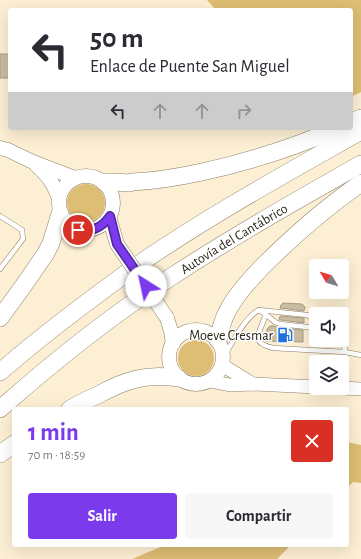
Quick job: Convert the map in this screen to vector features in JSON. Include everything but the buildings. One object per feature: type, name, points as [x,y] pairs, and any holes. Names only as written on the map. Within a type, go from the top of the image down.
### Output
[{"type":"highway","points":[[104,182],[130,183],[155,181],[212,170],[260,157],[333,130]]},
{"type":"highway","name":"Autovía del Cantábrico","points":[[0,372],[81,307],[155,254],[250,194],[361,131]]},
{"type":"highway","name":"Autovía del Cantábrico","points":[[0,410],[37,377],[79,343],[167,279],[244,231],[361,164]]},
{"type":"highway","points":[[218,340],[226,315],[232,304],[258,272],[311,221],[361,183]]},
{"type":"highway","points":[[0,318],[46,253],[51,243],[60,206]]},
{"type":"highway","points":[[74,407],[113,386],[128,381],[156,376],[178,378]]},
{"type":"highway","points":[[0,454],[12,445]]},
{"type":"main road","points":[[0,148],[75,178]]},
{"type":"main road","points":[[33,162],[49,178],[54,186],[60,206],[65,221],[78,230],[86,231],[94,229],[106,222],[110,216],[113,202],[109,188],[104,182],[90,176],[82,176],[68,182],[62,189],[60,206]]},
{"type":"main road","points":[[110,216],[117,244]]},
{"type":"main road","points":[[94,229],[107,236],[117,244],[168,318],[186,332]]},
{"type":"main road","points":[[168,318],[172,344],[170,362],[178,378],[185,382],[202,384],[210,381],[218,374],[223,361],[222,348],[218,340],[211,334],[195,330],[186,332],[178,337],[172,344]]},
{"type":"street","points":[[223,361],[253,384]]},
{"type":"street","points":[[210,381],[230,385],[253,384],[309,387]]},
{"type":"street","points":[[349,388],[361,389]]},
{"type":"lane","points":[[0,216],[22,230],[23,239],[0,269]]},
{"type":"lane","points":[[259,310],[280,324],[309,327]]},
{"type":"lane","points":[[223,361],[235,337],[254,312],[259,310],[309,316]]},
{"type":"lane","points":[[264,313],[265,316],[258,333],[258,338],[260,343],[265,346],[273,348],[344,352],[361,355]]},
{"type":"lane","points":[[344,347],[344,352]]},
{"type":"shaded area","points":[[207,0],[361,0],[361,92],[353,96],[353,8],[214,8]]},
{"type":"shaded area","points":[[82,184],[90,184],[100,189],[104,196],[104,210],[100,217],[90,222],[82,222],[72,217],[70,214],[67,207],[67,199],[72,189],[75,187]]},
{"type":"shaded area","points":[[200,340],[209,345],[213,351],[213,365],[209,371],[200,376],[192,376],[183,371],[179,365],[178,354],[183,345],[189,341]]},
{"type":"shaded area","points":[[349,442],[361,445],[361,483],[353,482],[349,486]]},
{"type":"shaded area","points":[[160,547],[289,547],[277,559],[132,559]]},
{"type":"place","name":"Moeve Cresmar","points":[[285,335]]},
{"type":"route","points":[[78,230],[86,231],[94,229],[106,222],[110,216],[117,244],[146,286]]}]
